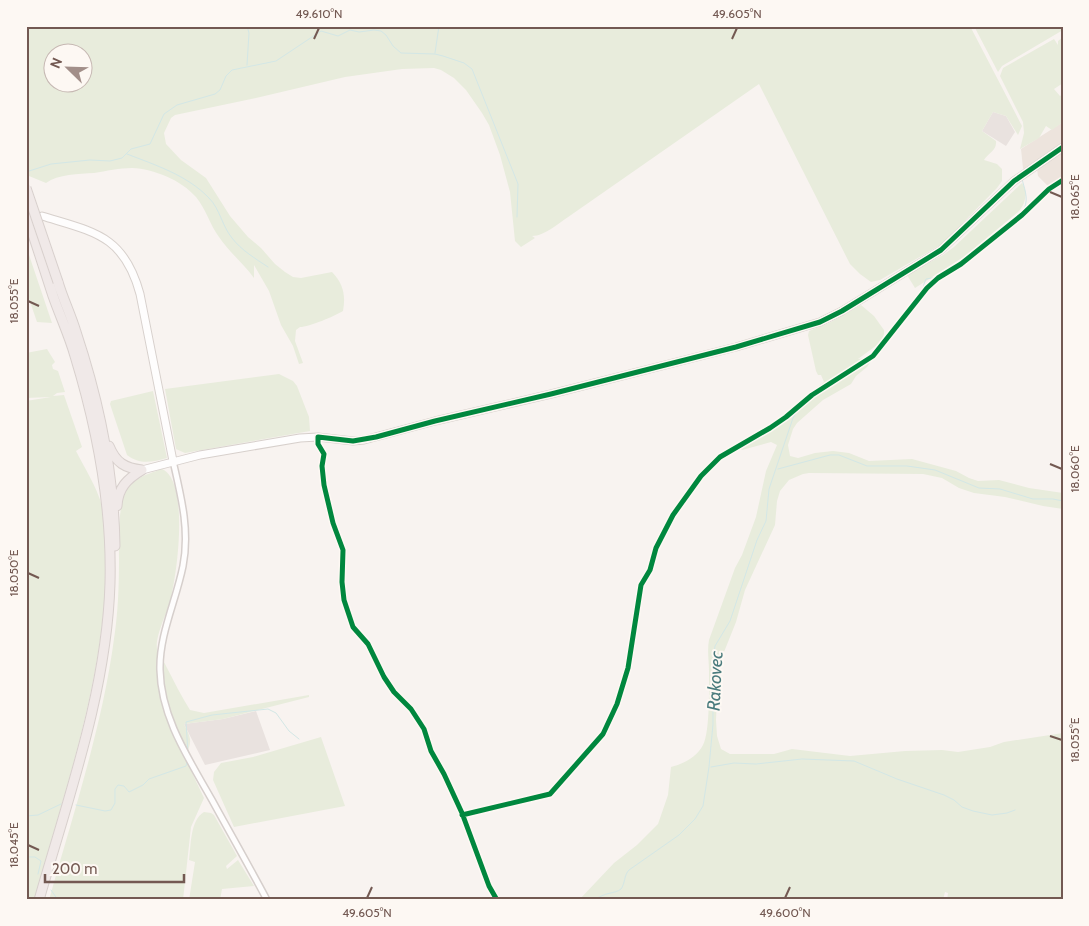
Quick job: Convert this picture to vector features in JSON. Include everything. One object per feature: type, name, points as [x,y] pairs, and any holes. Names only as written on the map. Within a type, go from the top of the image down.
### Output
[{"type":"highway","points":[[26,188],[95,432],[107,514],[110,558],[110,584],[104,644],[93,702],[39,900]]},
{"type":"highway","points":[[26,213],[83,354],[103,431],[115,530],[115,582],[107,662],[90,736],[44,900]]},
{"type":"highway","points":[[103,431],[112,454],[119,462],[127,468],[142,470]]},
{"type":"highway","points":[[115,530],[119,493],[128,479],[142,470]]},
{"type":"main road","points":[[142,470],[200,455],[300,438],[364,440],[727,350],[814,324],[842,311],[941,250],[1014,181],[1063,147]]},
{"type":"main road","points":[[42,216],[98,234],[115,247],[131,269],[140,294],[173,461]]},
{"type":"street","points":[[173,461],[184,512],[185,545],[182,567],[162,650],[160,668],[163,701],[185,752],[267,900]]},
{"type":"shaded area","points":[[993,112],[1006,116],[1015,132],[1006,146],[982,131]]},
{"type":"shaded area","points":[[1063,122],[1063,177],[1049,187],[1038,176],[1037,169],[1027,175],[1023,168],[1021,149]]},
{"type":"shaded area","points":[[256,711],[270,750],[205,765],[184,724],[223,719]]},
{"type":"green space","points":[[26,26],[970,26],[1022,126],[1018,135],[1006,116],[993,112],[982,131],[996,141],[994,150],[984,160],[997,164],[1002,169],[1002,181],[997,188],[942,244],[880,280],[871,282],[850,264],[759,84],[552,228],[542,234],[532,236],[535,238],[521,247],[515,241],[510,192],[500,155],[489,125],[466,90],[454,78],[441,70],[434,68],[402,69],[345,77],[175,115],[171,118],[164,133],[166,144],[181,160],[206,178],[230,216],[248,237],[275,264],[293,277],[301,278],[332,272],[339,280],[344,295],[343,311],[296,330],[295,341],[303,363],[299,364],[293,346],[281,325],[269,291],[254,265],[254,278],[227,248],[203,207],[196,197],[183,185],[158,173],[132,168],[69,175],[46,183],[29,176],[26,168]]},
{"type":"green space","points":[[974,26],[1063,26],[1063,30],[1002,66],[998,72]]},
{"type":"green space","points":[[1063,37],[1063,83],[1054,89],[1060,96],[1063,94],[1063,122],[1052,130],[1046,126],[1039,138],[1020,149],[1024,133],[1023,122],[1000,76],[1003,68],[1054,39],[1058,45],[1058,41]]},
{"type":"green space","points":[[1022,183],[1025,190],[1025,198],[1018,212],[965,256],[915,288],[907,275],[954,247]]},
{"type":"green space","points":[[26,246],[52,323],[37,322],[26,290]]},
{"type":"green space","points":[[861,305],[874,316],[884,330],[884,334],[881,342],[858,359],[866,358],[884,342],[867,367],[856,376],[851,384],[823,400],[797,423],[788,445],[790,456],[798,458],[815,453],[833,451],[849,453],[869,461],[912,459],[956,471],[978,481],[999,480],[1029,488],[1063,493],[1063,509],[1005,497],[974,493],[959,488],[942,478],[923,474],[809,473],[789,480],[780,491],[777,501],[775,525],[745,590],[736,622],[722,657],[718,677],[716,720],[717,736],[721,749],[730,754],[774,754],[792,749],[850,756],[905,751],[942,750],[958,752],[990,747],[1004,742],[1063,733],[1063,900],[947,900],[948,893],[945,892],[943,900],[579,900],[614,863],[637,845],[658,824],[668,795],[671,767],[685,762],[703,745],[709,710],[709,640],[756,517],[766,471],[777,445],[771,442],[741,449],[782,424],[824,382],[821,375],[818,375],[816,371],[808,335],[809,331],[829,323]]},
{"type":"green space","points":[[47,349],[55,362],[52,365],[53,369],[58,371],[65,392],[57,393],[53,396],[64,395],[82,447],[76,451],[94,485],[104,512],[106,563],[99,649],[91,691],[70,775],[34,900],[26,900],[26,401],[51,397],[26,398],[26,353]]},
{"type":"green space","points":[[279,374],[293,381],[297,386],[309,417],[310,431],[185,453],[176,449],[165,389]]},
{"type":"green space","points":[[153,391],[167,458],[141,461],[127,455],[110,404],[111,401]]},
{"type":"green space","points":[[162,469],[171,477],[176,491],[179,509],[179,530],[173,589],[159,631],[157,649],[190,710],[204,713],[309,695],[309,697],[223,719],[184,724],[190,741],[185,758],[204,798],[191,827],[183,900],[49,900],[86,771],[109,672],[117,609],[121,506],[126,492],[133,482]]},
{"type":"green space","points":[[321,737],[345,806],[234,827],[213,780],[214,772],[221,763],[253,757]]},
{"type":"green space","points":[[204,812],[214,815],[237,856],[226,866],[227,869],[238,860],[254,886],[222,889],[220,900],[189,900],[195,862],[189,860],[192,834],[196,821]]},
{"type":"waterway","points":[[247,26],[249,33],[247,65]]},
{"type":"waterway","points":[[435,53],[439,26]]},
{"type":"waterway","points":[[26,172],[51,164],[90,160],[110,161],[122,158],[131,149],[150,144],[164,114],[177,105],[215,94],[220,90],[226,76],[232,70],[276,61],[321,31],[338,36],[350,30],[359,32],[374,30],[381,31],[386,35],[393,46],[401,53],[435,54],[464,63],[472,69],[518,184],[517,217]]},
{"type":"waterway","points":[[127,154],[181,177],[200,190],[213,202],[226,228],[236,242],[268,267]]},
{"type":"waterway","name":"Rakovec","points":[[825,385],[877,351],[923,290],[926,279],[937,277],[951,269],[1022,214],[1026,201],[1022,179]]},
{"type":"waterway","name":"Rakovec","points":[[810,394],[821,387]]},
{"type":"waterway","name":"Rakovec","points":[[595,900],[621,889],[629,870],[679,835],[695,819],[703,806],[713,724],[713,659],[715,646],[730,621],[757,540],[766,521],[769,489],[793,418],[810,399]]},
{"type":"waterway","points":[[778,469],[830,455],[839,455],[867,466],[907,466],[935,470],[979,488],[1000,489],[1033,499],[1063,501]]},
{"type":"waterway","points":[[188,754],[186,722],[212,715],[268,709],[276,713],[289,731],[299,739]]},
{"type":"waterway","points":[[711,767],[734,763],[756,764],[802,759],[854,761],[897,779],[944,795],[962,807],[973,811],[992,815],[1015,810]]},
{"type":"waterway","points":[[76,805],[105,811],[111,810],[115,803],[115,789],[118,785],[124,786],[129,792],[143,785],[149,779],[186,766],[187,762]]},
{"type":"waterway","points":[[26,816],[38,815],[61,804]]},
{"type":"waterway","points":[[26,857],[35,857],[41,861],[38,874]]},
{"type":"waterway","points":[[51,890],[58,900]]},
{"type":"cycle path","points":[[497,900],[489,886],[462,813],[431,751],[424,729],[411,709],[394,692],[384,677],[368,644],[353,627],[344,600],[342,582],[343,550],[333,523],[324,485],[322,466],[324,454],[318,444],[318,437],[353,441],[376,437],[736,347],[820,322],[842,311],[941,250],[1014,181],[1063,147]]},
{"type":"cycle path","points":[[462,815],[550,794],[603,734],[617,704],[628,668],[641,585],[650,570],[656,548],[673,515],[701,476],[720,457],[770,428],[812,395],[873,356],[927,288],[938,278],[961,264],[1022,215],[1049,189],[1063,180]]}]
